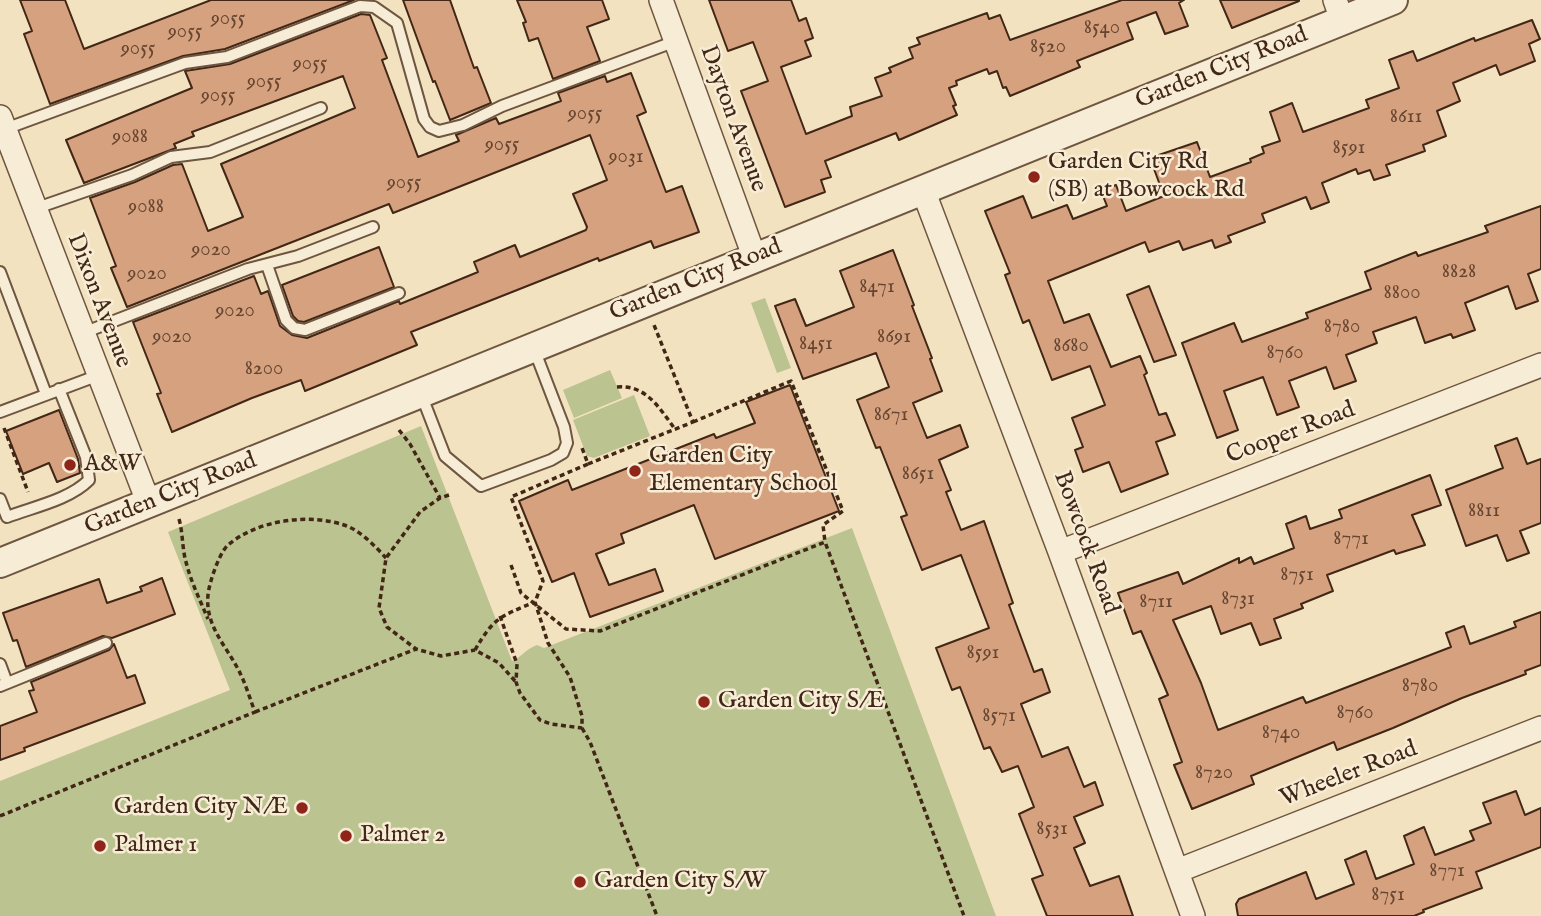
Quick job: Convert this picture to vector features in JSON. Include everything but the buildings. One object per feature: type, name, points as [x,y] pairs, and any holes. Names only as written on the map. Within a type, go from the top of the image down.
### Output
[{"type":"street","name":"Dayton Avenue","points":[[661,0],[754,256]]},
{"type":"street","name":"Garden City Road","points":[[0,563],[533,349],[754,256],[923,190],[1338,10],[1393,0]]},
{"type":"street","name":"Dixon Avenue","points":[[2,123],[149,503]]},
{"type":"street","name":"Bowcock Road","points":[[923,190],[1060,552],[1193,916]]},
{"type":"street","name":"Cooper Road","points":[[1060,552],[1541,366]]},
{"type":"street","name":"Wheeler Road","points":[[1177,871],[1541,728]]},
{"type":"lane","points":[[2,123],[185,63],[228,57],[360,6],[386,13],[397,23],[424,119],[430,127],[439,131],[463,125],[502,106],[676,41]]},
{"type":"lane","points":[[34,209],[132,175],[171,156],[210,152],[321,108]]},
{"type":"lane","points":[[83,333],[248,269],[298,256],[373,227]]},
{"type":"lane","points":[[267,265],[286,320],[293,328],[305,330],[399,293]]},
{"type":"lane","points":[[0,272],[46,394]]},
{"type":"lane","points":[[421,394],[445,456],[481,486],[551,460],[563,453],[567,443],[564,427],[533,349]]},
{"type":"lane","points":[[0,412],[99,375]]},
{"type":"lane","points":[[0,499],[7,517],[70,493],[89,480],[86,457],[59,389]]},
{"type":"lane","points":[[0,664],[4,685],[106,643]]},
{"type":"path","points":[[654,325],[693,422]]},
{"type":"path","points":[[657,916],[582,728],[582,716],[570,677],[548,643],[535,602],[543,581],[511,497],[791,381],[843,511],[823,526],[825,541],[964,916]]},
{"type":"path","points":[[617,387],[632,387],[648,394],[675,429]]},
{"type":"path","points":[[0,426],[3,425],[29,495]]},
{"type":"path","points":[[399,430],[410,444],[440,498]]},
{"type":"path","points":[[579,440],[589,464]]},
{"type":"path","points":[[449,495],[420,512],[386,558],[379,608],[387,627],[416,649],[441,656],[475,650],[499,663],[516,681]]},
{"type":"path","points":[[179,519],[185,559],[193,586],[209,621],[240,673],[256,712]]},
{"type":"path","points":[[209,621],[210,585],[226,547],[262,527],[290,520],[321,520],[347,526],[372,543],[386,558]]},
{"type":"path","points":[[511,565],[521,593],[566,629],[600,631],[825,541]]},
{"type":"path","points":[[475,650],[487,629],[500,616],[535,602]]},
{"type":"path","points":[[500,616],[517,664],[516,681],[520,693],[540,720],[582,728]]},
{"type":"path","points":[[0,816],[416,649]]},
{"type":"green space","points":[[765,298],[791,368],[777,373],[751,303]]},
{"type":"green space","points":[[610,370],[622,398],[574,418],[563,390]]},
{"type":"green space","points":[[634,395],[650,436],[594,458],[587,456],[573,420]]},
{"type":"green space","points":[[421,426],[512,661],[537,645],[544,648],[852,528],[996,916],[0,916],[0,781],[230,690],[168,532]]},
{"type":"place","name":"Garden City Rd (SB) at Bowcock Rd","points":[[1034,177]]},
{"type":"place","name":"A&W","points":[[70,465]]},
{"type":"place","name":"Garden City Elementary School","points":[[635,471]]},
{"type":"place","name":"Garden City S/E","points":[[704,702]]},
{"type":"place","name":"Garden City N/E","points":[[302,808]]},
{"type":"place","name":"Palmer 2","points":[[346,836]]},
{"type":"place","name":"Palmer 1","points":[[100,846]]},
{"type":"place","name":"Garden City S/W","points":[[580,882]]}]
